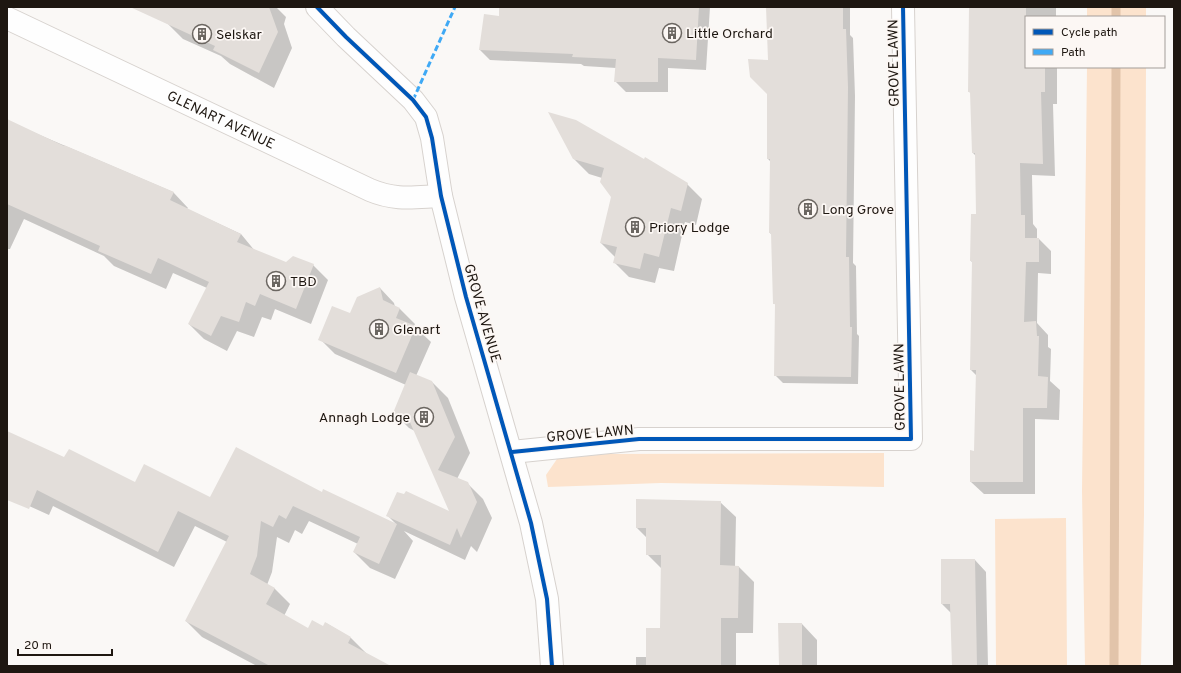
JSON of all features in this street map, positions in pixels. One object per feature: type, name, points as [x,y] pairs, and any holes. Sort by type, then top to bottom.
[{"type":"street","name":"GROVE AVENUE","points":[[318,7],[346,37],[413,100],[426,117],[432,138],[441,196],[466,297],[512,452],[531,523],[547,599],[552,666]]},
{"type":"street","name":"GROVE LAWN","points":[[512,452],[639,439],[911,439],[903,7]]},
{"type":"street","name":"GLENART AVENUE","points":[[7,18],[385,197],[402,199],[441,196]]},
{"type":"shaded area","points":[[1087,7],[1146,7],[1146,16],[1087,16]]},
{"type":"shaded area","points":[[1087,68],[1146,68],[1144,514],[1141,666],[1085,666],[1082,491]]},
{"type":"shaded area","points":[[884,453],[884,487],[661,483],[548,487],[546,475],[557,459],[607,454]]},
{"type":"shaded area","points":[[1066,518],[1067,666],[996,666],[995,519]]},
{"type":"building","points":[[130,7],[269,7],[278,32],[259,73],[213,50],[215,46]]},
{"type":"building","points":[[499,7],[699,7],[696,60],[658,58],[658,82],[614,82],[616,59],[572,57],[573,54],[479,50],[484,14],[499,16]]},
{"type":"building","points":[[766,7],[843,7],[843,29],[846,29],[848,87],[846,257],[849,257],[850,327],[852,327],[851,377],[774,376],[775,304],[773,304],[771,233],[769,233],[770,159],[767,159],[767,94],[750,77],[748,59],[768,60]]},
{"type":"building","points":[[969,7],[1026,7],[1025,68],[1045,68],[1045,92],[1041,92],[1043,164],[1020,163],[1021,215],[1025,215],[1025,238],[1039,238],[1039,262],[1026,262],[1024,322],[1036,321],[1037,336],[1039,336],[1038,376],[1048,377],[1047,408],[1023,408],[1023,482],[970,482],[970,450],[974,451],[976,370],[970,370],[972,261],[970,261],[971,214],[976,214],[975,153],[972,153],[970,92],[968,92]]},
{"type":"building","name":"Priory Lodge","points":[[548,112],[576,120],[644,159],[645,157],[688,183],[681,211],[671,208],[659,257],[644,253],[640,269],[613,263],[617,247],[600,243],[611,197],[600,182],[604,168],[573,159]]},
{"type":"building","points":[[7,119],[64,146],[174,192],[170,200],[241,234],[237,242],[286,262],[293,256],[314,264],[296,309],[260,294],[255,306],[246,302],[239,322],[221,316],[211,336],[188,324],[209,282],[158,258],[151,274],[98,251],[100,246],[7,204]]},
{"type":"building","name":"Glenart","points":[[380,287],[383,300],[400,308],[396,318],[416,326],[396,373],[318,340],[332,306],[350,313],[357,297]]},
{"type":"building","points":[[410,372],[432,381],[455,437],[438,470],[468,482],[477,502],[461,538],[457,528],[450,545],[386,516],[397,492],[404,494],[406,491],[449,511],[409,420],[393,413]]},
{"type":"building","points":[[7,431],[64,457],[69,449],[135,482],[144,464],[210,497],[236,447],[322,492],[323,489],[397,524],[379,564],[353,552],[360,537],[293,506],[286,519],[279,515],[273,527],[261,521],[257,556],[250,574],[275,588],[266,604],[308,628],[312,620],[323,626],[325,622],[351,637],[348,643],[391,666],[270,666],[185,621],[229,536],[178,511],[158,552],[37,490],[29,509],[7,500]]},
{"type":"building","points":[[636,499],[721,501],[720,565],[739,566],[738,618],[721,618],[721,666],[646,666],[646,628],[660,628],[661,555],[646,555],[646,528],[636,528]]},
{"type":"building","points":[[941,559],[975,559],[977,666],[952,666],[950,604],[941,604]]},
{"type":"building","points":[[778,623],[802,623],[802,666],[779,666]]},
{"type":"waterway","points":[[1116,7],[1116,16]]},
{"type":"waterway","points":[[1114,666],[1116,68]]},
{"type":"marked path","points":[[413,100],[455,7]]},
{"type":"cycle path","points":[[317,7],[346,37],[413,100],[426,117],[432,138],[441,196],[466,297],[531,523],[547,599],[552,666]]},
{"type":"cycle path","points":[[512,452],[639,439],[911,439],[903,7]]},
{"type":"place","name":"Little Orchard","points":[[672,33]]},
{"type":"place","name":"Selskar","points":[[202,34]]},
{"type":"place","name":"Long Grove","points":[[808,209]]},
{"type":"place","name":"Priory Lodge","points":[[635,227]]},
{"type":"place","name":"TBD","points":[[276,281]]},
{"type":"place","name":"Glenart","points":[[379,329]]},
{"type":"place","name":"Annagh Lodge","points":[[424,417]]}]
